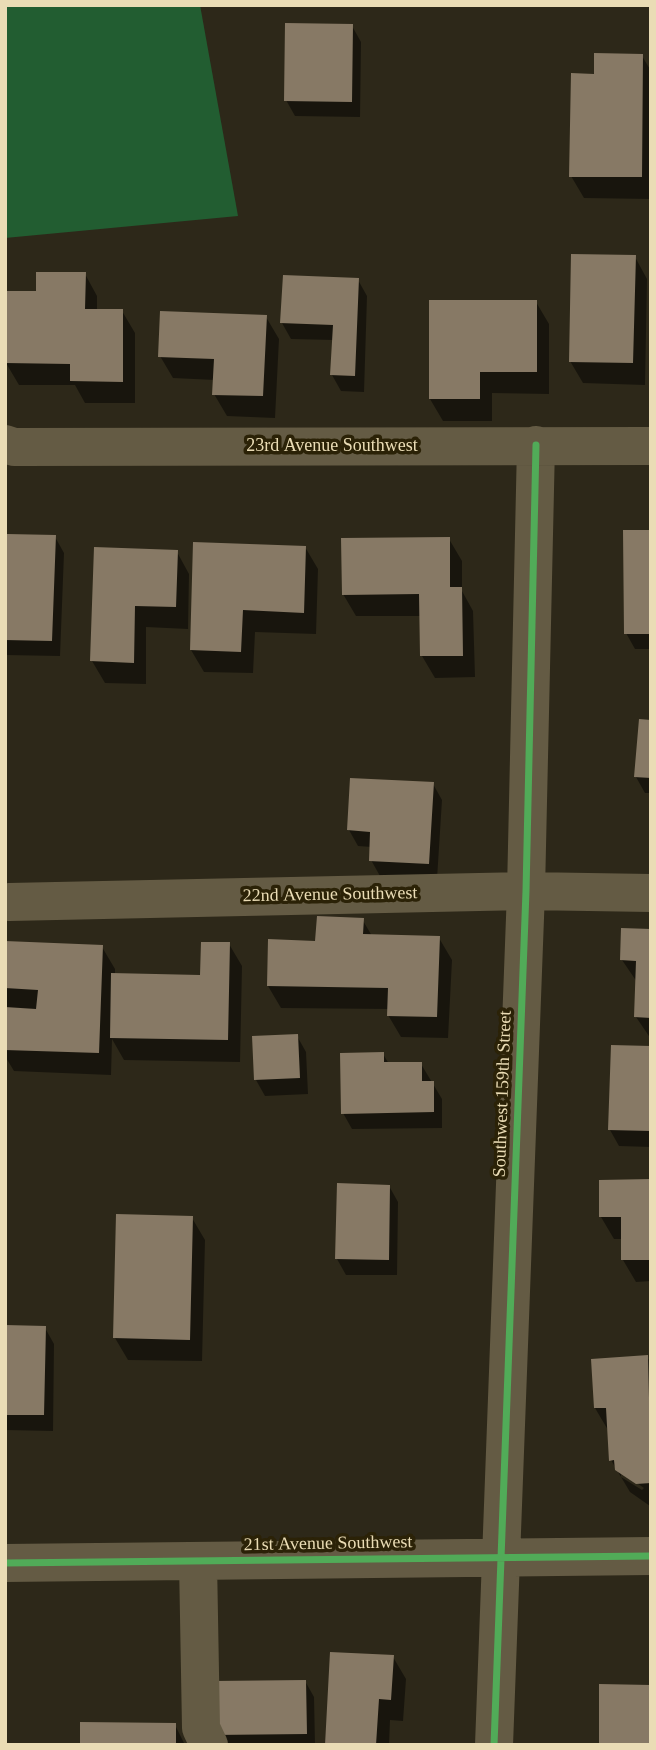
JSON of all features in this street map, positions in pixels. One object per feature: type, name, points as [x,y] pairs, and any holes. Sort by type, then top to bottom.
[{"type":"street","name":"Southwest 159th Street","points":[[494,1745],[526,891],[536,445]]},
{"type":"street","name":"23rd Avenue Southwest","points":[[8,450],[651,446]]},
{"type":"street","name":"22nd Avenue Southwest","points":[[9,902],[526,891],[651,893]]},
{"type":"street","name":"21st Avenue Southwest","points":[[5,1563],[651,1556]]},
{"type":"street","points":[[198,1561],[201,1728],[209,1745]]},
{"type":"green space","points":[[5,5],[200,5],[238,216],[5,238]]},
{"type":"building","points":[[285,23],[353,24],[352,102],[284,101]]},
{"type":"building","points":[[594,53],[643,54],[642,177],[569,177],[571,73],[594,74]]},
{"type":"building","points":[[571,254],[636,255],[633,363],[569,362]]},
{"type":"building","points":[[36,272],[86,272],[85,309],[123,309],[123,382],[70,381],[70,364],[5,363],[5,291],[36,291]]},
{"type":"building","points":[[283,275],[359,278],[355,376],[330,375],[333,325],[280,323]]},
{"type":"building","points":[[429,300],[537,300],[537,372],[480,372],[480,399],[429,399]]},
{"type":"building","points":[[160,311],[267,315],[263,396],[212,395],[214,359],[158,357]]},
{"type":"building","points":[[623,530],[651,530],[651,634],[624,634]]},
{"type":"building","points":[[7,534],[56,535],[52,641],[5,640]]},
{"type":"building","points":[[450,537],[450,587],[462,587],[463,656],[420,656],[419,594],[342,595],[341,538]]},
{"type":"building","points":[[193,542],[306,546],[304,613],[243,610],[241,652],[190,650]]},
{"type":"building","points":[[94,547],[178,550],[176,607],[135,606],[134,663],[90,661]]},
{"type":"building","points":[[639,719],[651,720],[651,778],[634,777]]},
{"type":"building","points":[[350,778],[434,782],[429,864],[369,861],[370,832],[347,830]]},
{"type":"building","points":[[317,916],[364,918],[363,934],[440,936],[437,1017],[387,1016],[388,988],[267,986],[268,939],[315,941]]},
{"type":"building","points":[[621,928],[651,929],[651,1018],[634,1017],[636,961],[620,960]]},
{"type":"building","points":[[5,941],[103,945],[99,1053],[5,1050],[5,1007],[36,1009],[38,990],[5,988]]},
{"type":"building","points":[[201,942],[230,942],[228,1040],[110,1038],[111,973],[200,975]]},
{"type":"building","points":[[298,1034],[300,1078],[254,1080],[252,1036]]},
{"type":"building","points":[[611,1045],[651,1046],[651,1131],[608,1130]]},
{"type":"building","points":[[384,1052],[384,1062],[422,1062],[422,1081],[434,1081],[434,1112],[341,1114],[340,1053]]},
{"type":"building","points":[[651,1179],[651,1260],[621,1260],[621,1217],[599,1217],[599,1180]]},
{"type":"building","points":[[337,1183],[390,1185],[389,1260],[335,1259]]},
{"type":"building","points":[[116,1214],[193,1216],[190,1340],[113,1338]]},
{"type":"building","points":[[5,1325],[46,1326],[44,1415],[5,1415]]},
{"type":"building","points":[[648,1355],[651,1483],[636,1484],[615,1470],[614,1460],[609,1461],[606,1408],[594,1408],[591,1359]]},
{"type":"building","points":[[330,1652],[394,1655],[391,1700],[379,1699],[376,1745],[325,1745]]},
{"type":"building","points":[[306,1680],[307,1734],[213,1735],[213,1681]]},
{"type":"building","points":[[599,1684],[651,1685],[651,1745],[599,1745]]},
{"type":"building","points":[[80,1722],[176,1723],[176,1745],[80,1745]]},
{"type":"cycle path","points":[[494,1745],[526,891],[536,445]]},
{"type":"cycle path","points":[[5,1563],[651,1556]]}]
